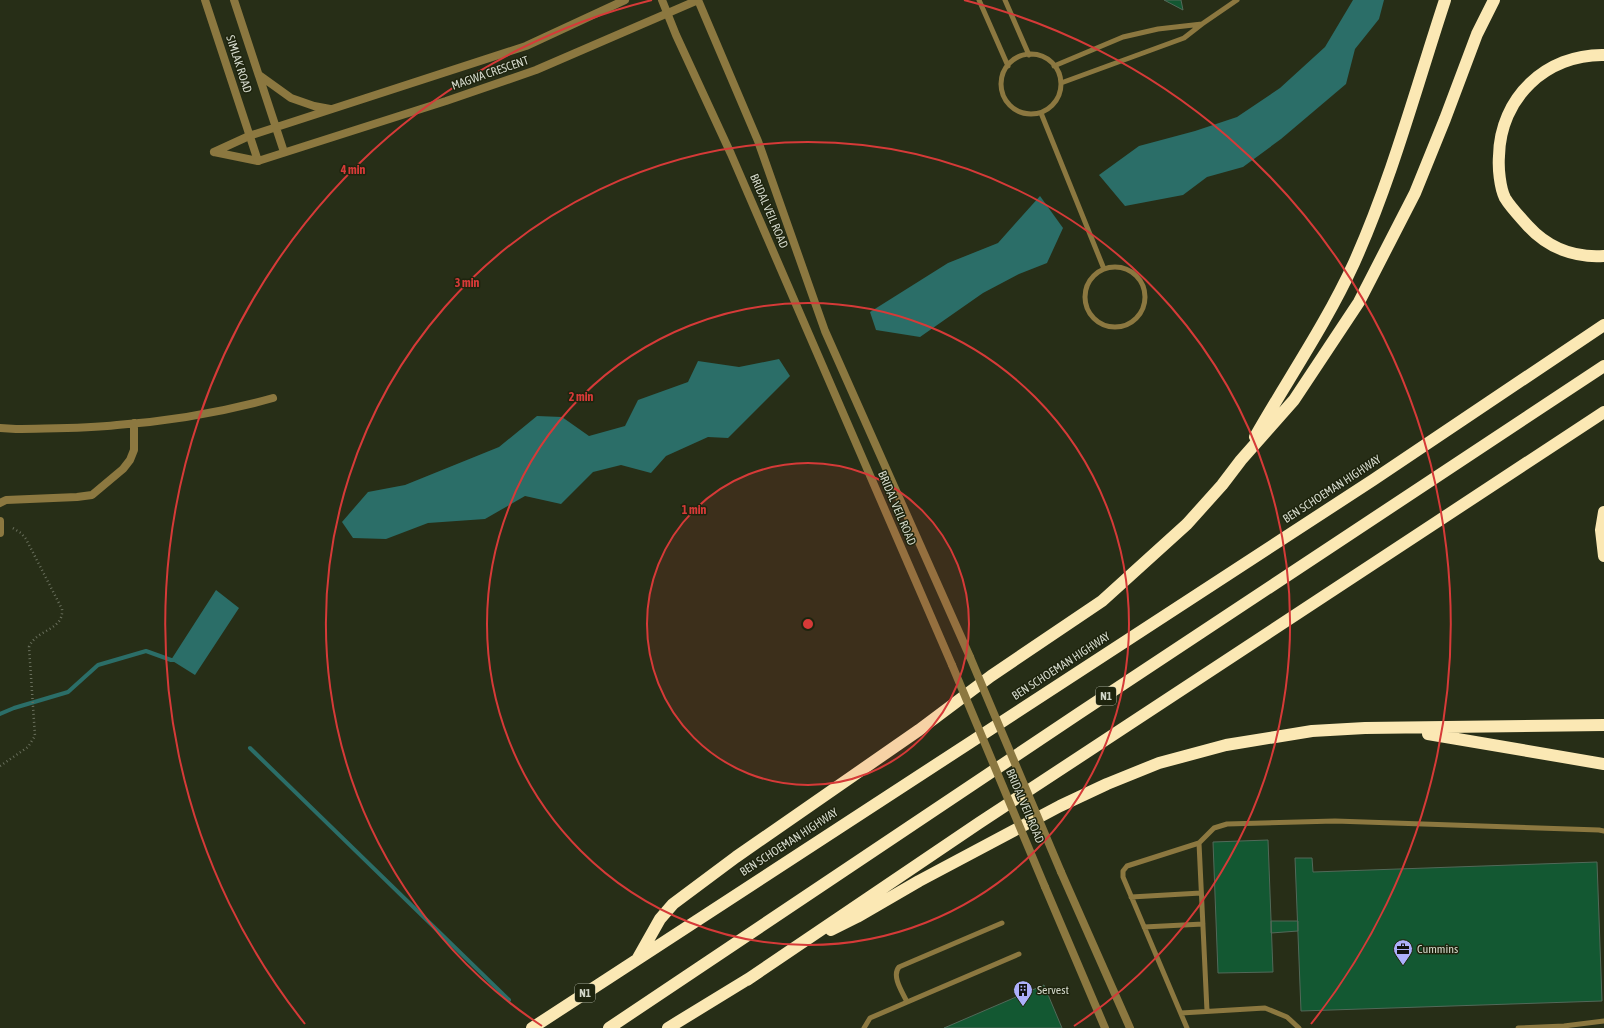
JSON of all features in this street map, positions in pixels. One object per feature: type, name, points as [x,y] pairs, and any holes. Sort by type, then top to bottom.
[{"type":"highway","points":[[1242,460],[1275,402],[1309,348],[1354,263],[1388,180],[1445,0]]},
{"type":"highway","points":[[638,958],[660,919],[673,904],[736,857],[919,730],[992,676],[1102,601],[1186,524],[1222,485],[1294,400],[1359,302],[1415,194],[1477,34],[1494,0]]},
{"type":"highway","points":[[1604,55],[1569,59],[1544,71],[1519,96],[1507,114],[1499,141],[1498,168],[1505,197],[1536,235],[1553,247],[1576,255],[1604,256]]},
{"type":"highway","name":"BEN SCHOEMAN HIGHWAY","points":[[532,1028],[1373,480],[1604,325]]},
{"type":"highway","name":"N1","points":[[609,1028],[1071,718],[1604,366]]},
{"type":"highway","points":[[747,980],[979,823],[1604,412]]},
{"type":"highway","points":[[1604,512],[1601,530],[1604,556]]},
{"type":"highway","points":[[668,1028],[813,940],[974,851],[1060,806],[1107,784],[1152,766],[1226,745],[1312,731],[1365,728],[1604,725]]},
{"type":"highway","points":[[1365,728],[1442,735],[1604,764]]},
{"type":"street","name":"SIMLAK ROAD","points":[[205,0],[258,161]]},
{"type":"street","name":"SIMLAK ROAD","points":[[234,0],[284,152]]},
{"type":"street","name":"MAGWA CRESCENT","points":[[625,0],[526,46],[249,136],[214,152],[258,161],[446,101],[536,70],[667,12],[698,0]]},
{"type":"street","name":"BRIDAL VEIL ROAD","points":[[662,0],[734,161],[952,665],[1105,1028]]},
{"type":"street","name":"BRIDAL VEIL ROAD","points":[[698,0],[758,141],[825,331],[970,657],[1061,872],[1130,1028]]},
{"type":"street","points":[[259,74],[291,98],[314,106],[332,109]]},
{"type":"street","points":[[0,428],[16,429],[108,426],[188,416],[254,404],[273,398]]},
{"type":"street","points":[[0,503],[6,500],[77,497],[92,494],[123,470],[130,460],[134,450],[134,423]]},
{"type":"lane","points":[[979,0],[1008,66]]},
{"type":"lane","points":[[1005,0],[1029,55]]},
{"type":"lane","points":[[1061,83],[1174,43],[1192,33],[1202,24],[1237,0]]},
{"type":"lane","points":[[1054,66],[1123,37],[1140,32],[1202,24]]},
{"type":"lane","points":[[1029,55],[1047,59],[1059,74],[1061,83],[1060,92],[1056,101],[1050,108],[1041,113],[1031,114],[1021,112],[1012,107],[1005,100],[1001,80],[1008,66],[1011,62],[1020,57],[1029,55]]},
{"type":"lane","points":[[1041,113],[1104,270]]},
{"type":"lane","points":[[1112,267],[1122,268],[1131,272],[1138,278],[1143,286],[1145,295],[1144,305],[1140,314],[1134,320],[1125,325],[1114,327],[1105,325],[1096,320],[1089,312],[1085,303],[1085,292],[1088,283],[1095,275],[1104,270],[1112,267]]},
{"type":"lane","points":[[1187,1028],[1122,877],[1123,871],[1127,866],[1199,843],[1214,828],[1227,824],[1335,821],[1591,829],[1604,831]]},
{"type":"lane","points":[[1199,843],[1207,1011]]},
{"type":"lane","points":[[1131,897],[1201,893]]},
{"type":"lane","points":[[907,1002],[896,976],[897,969],[899,967],[1002,923]]},
{"type":"lane","points":[[1144,927],[1203,924]]},
{"type":"lane","points":[[864,1028],[870,1018],[1019,954]]},
{"type":"lane","points":[[1181,1013],[1265,1008],[1287,1017],[1299,1028]]},
{"type":"lane","points":[[1518,1028],[1564,1026],[1604,1021]]},
{"type":"path","points":[[0,528],[8,526],[16,529],[26,539],[62,609],[62,618],[60,622],[56,626],[35,637],[29,647],[35,736],[28,747],[0,766]]},
{"type":"water","points":[[1353,0],[1384,0],[1379,19],[1355,49],[1346,84],[1281,139],[1243,167],[1207,177],[1183,195],[1125,206],[1099,175],[1139,146],[1195,131],[1237,117],[1280,88],[1325,47]]},
{"type":"water","points":[[1040,196],[1063,228],[1047,263],[1019,274],[983,293],[920,337],[876,330],[870,312],[948,263],[998,243]]},
{"type":"water","points":[[779,359],[790,376],[728,438],[708,437],[666,456],[651,473],[621,465],[593,472],[561,504],[525,496],[485,519],[428,523],[386,539],[353,538],[342,522],[368,492],[405,485],[499,447],[537,416],[562,417],[589,436],[625,426],[638,400],[688,382],[698,361],[739,367]]},
{"type":"water","points":[[216,590],[239,608],[195,675],[171,660]]},
{"type":"building","points":[[1164,0],[1181,0],[1183,10]]},
{"type":"building","points":[[1268,840],[1273,972],[1218,973],[1213,842]]},
{"type":"building","points":[[1295,858],[1312,858],[1313,872],[1597,862],[1602,1001],[1301,1011]]},
{"type":"building","points":[[1271,921],[1298,921],[1298,931],[1271,933]]},
{"type":"building","name":"Servest","points":[[1044,985],[1062,1028],[944,1028]]},
{"type":"waterway","points":[[0,714],[14,708],[68,692],[98,665],[146,651],[175,660]]},
{"type":"waterway","points":[[250,748],[509,1000]]},
{"type":"place","name":"Cummins","points":[[1403,966]]},
{"type":"place","name":"Servest","points":[[1023,1007]]}]
